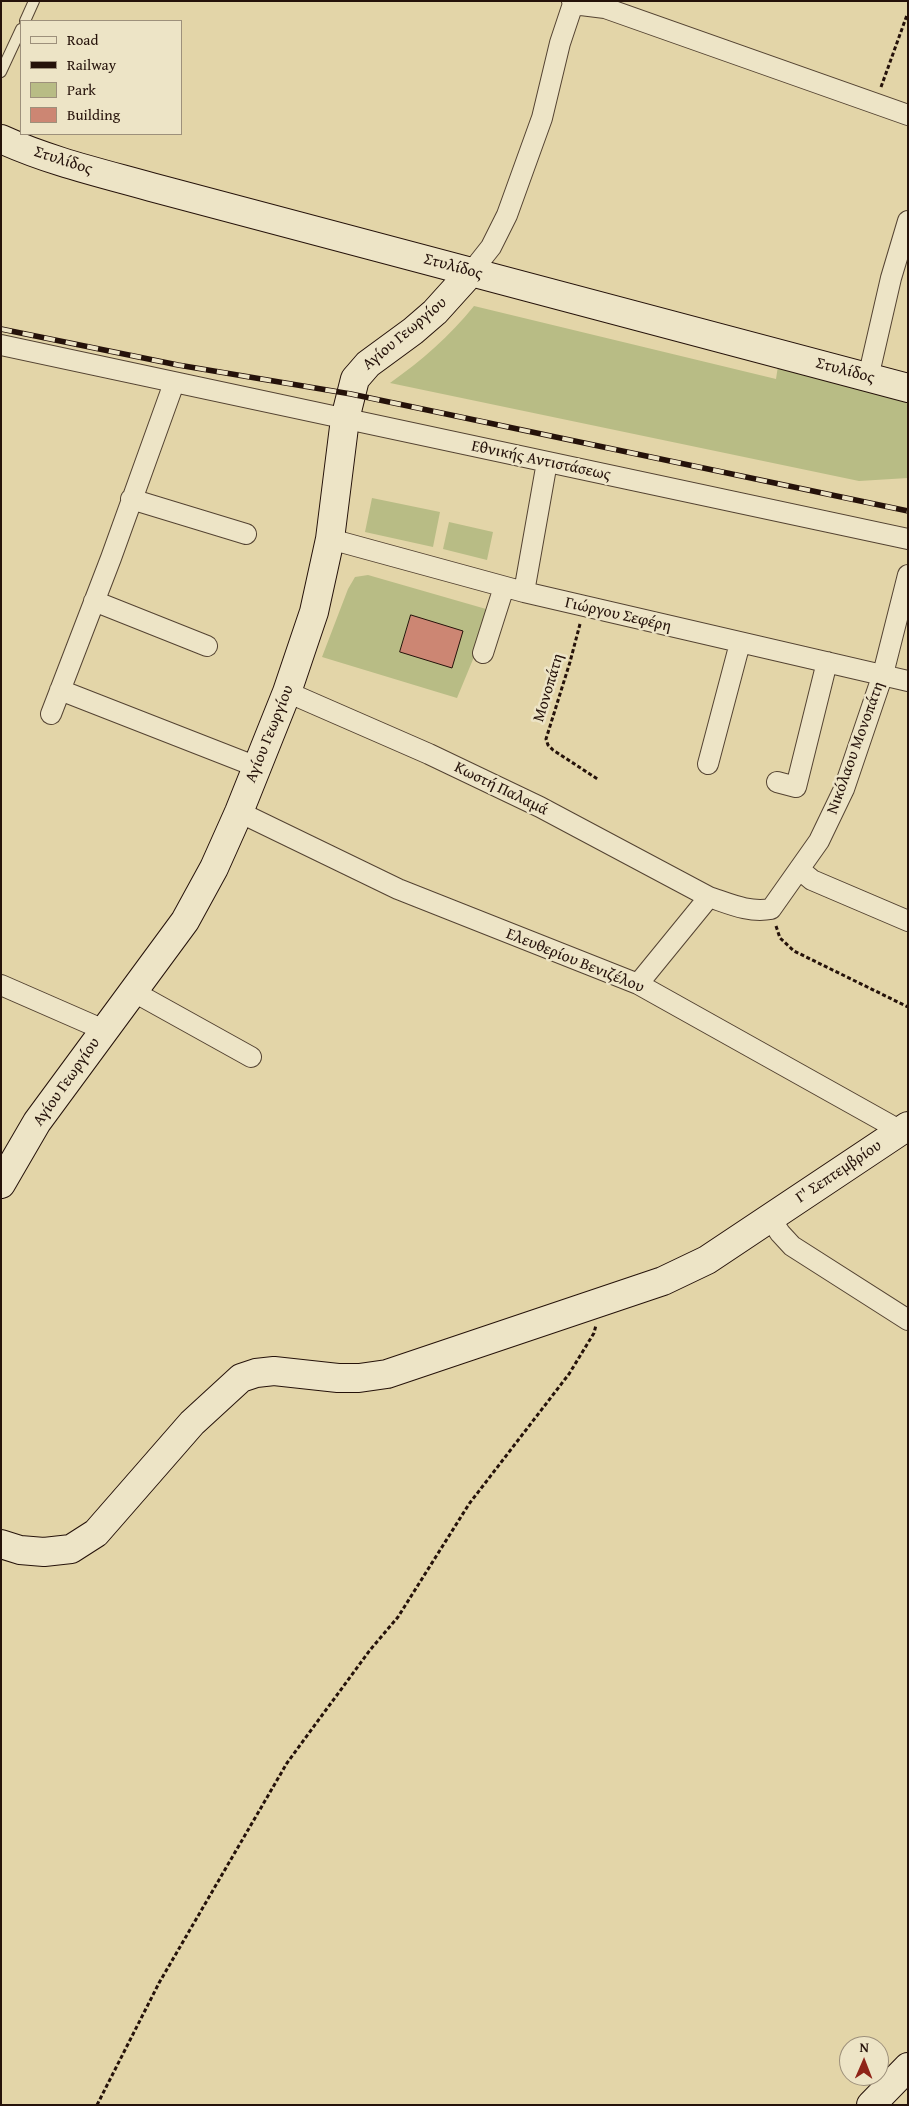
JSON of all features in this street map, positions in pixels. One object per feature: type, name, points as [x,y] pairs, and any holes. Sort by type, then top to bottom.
[{"type":"street","points":[[472,271],[491,247],[507,215],[542,118],[560,43],[572,3],[605,8],[908,115]]},
{"type":"street","name":"Στυλίδος","points":[[1,139],[72,165],[908,388]]},
{"type":"street","points":[[868,378],[891,278],[908,221]]},
{"type":"street","name":"Αγίου Γεωργίου","points":[[1,1184],[38,1122],[185,921],[202,892],[239,812],[287,692],[314,612],[330,539],[345,419],[352,389],[360,372],[428,318],[472,271]]},
{"type":"street","name":"Εθνικής Αντιστάσεως","points":[[1,345],[908,539]]},
{"type":"street","points":[[51,714],[174,383]]},
{"type":"street","points":[[524,592],[547,462]]},
{"type":"street","points":[[131,498],[246,534]]},
{"type":"street","name":"Γιώργου Σεφέρη","points":[[330,539],[584,607],[908,681]]},
{"type":"street","name":"Νικόλαου Μονοπάτη","points":[[771,909],[820,841],[838,804],[855,760],[883,674],[908,575]]},
{"type":"street","points":[[484,653],[504,587]]},
{"type":"street","points":[[94,601],[207,646]]},
{"type":"street","points":[[708,764],[740,643]]},
{"type":"street","points":[[777,782],[796,787],[827,662]]},
{"type":"street","points":[[60,690],[257,767]]},
{"type":"street","name":"Κωστή Παλαμά","points":[[287,692],[429,754],[531,803],[709,897]]},
{"type":"street","name":"Ελευθερίου Βενιζέλου","points":[[239,812],[398,889],[638,984],[903,1134]]},
{"type":"street","points":[[800,870],[812,880],[908,921]]},
{"type":"street","points":[[638,984],[709,897],[746,910],[760,912],[771,909]]},
{"type":"street","points":[[1,985],[104,1030]]},
{"type":"street","points":[[134,992],[251,1058]]},
{"type":"street","name":"Γ' Σεπτεμβρίου","points":[[1,1544],[20,1550],[44,1552],[71,1548],[96,1533],[192,1424],[241,1378],[256,1373],[274,1372],[338,1378],[358,1378],[386,1374],[685,1272],[707,1260],[903,1134]]},
{"type":"street","points":[[771,1219],[792,1246],[908,1320]]},
{"type":"street","points":[[871,2105],[908,2066]]},
{"type":"lane","points":[[25,20],[34,1]]},
{"type":"lane","points":[[1,72],[20,31]]},
{"type":"path","points":[[875,103],[907,15]]},
{"type":"path","name":"Μονοπάτη","points":[[584,607],[570,662],[546,739],[548,745],[553,750],[599,780]]},
{"type":"path","points":[[771,909],[780,938],[794,952],[908,1007]]},
{"type":"path","points":[[96,2105],[159,1983],[287,1762],[370,1650],[398,1617],[469,1504],[569,1374],[594,1333],[600,1302]]},
{"type":"green space","points":[[474,306],[776,379],[778,366],[908,395],[908,478],[859,481],[390,383],[435,348]]},
{"type":"green space","points":[[372,498],[440,512],[433,547],[365,532]]},
{"type":"green space","points":[[449,522],[493,532],[487,560],[443,549]]},
{"type":"green space","points":[[368,575],[493,611],[457,698],[322,657],[348,589],[355,577]]},
{"type":"building","points":[[411,615],[463,631],[452,668],[400,652]]},
{"type":"railway","points":[[1,329],[178,365],[351,394],[908,511]]}]
